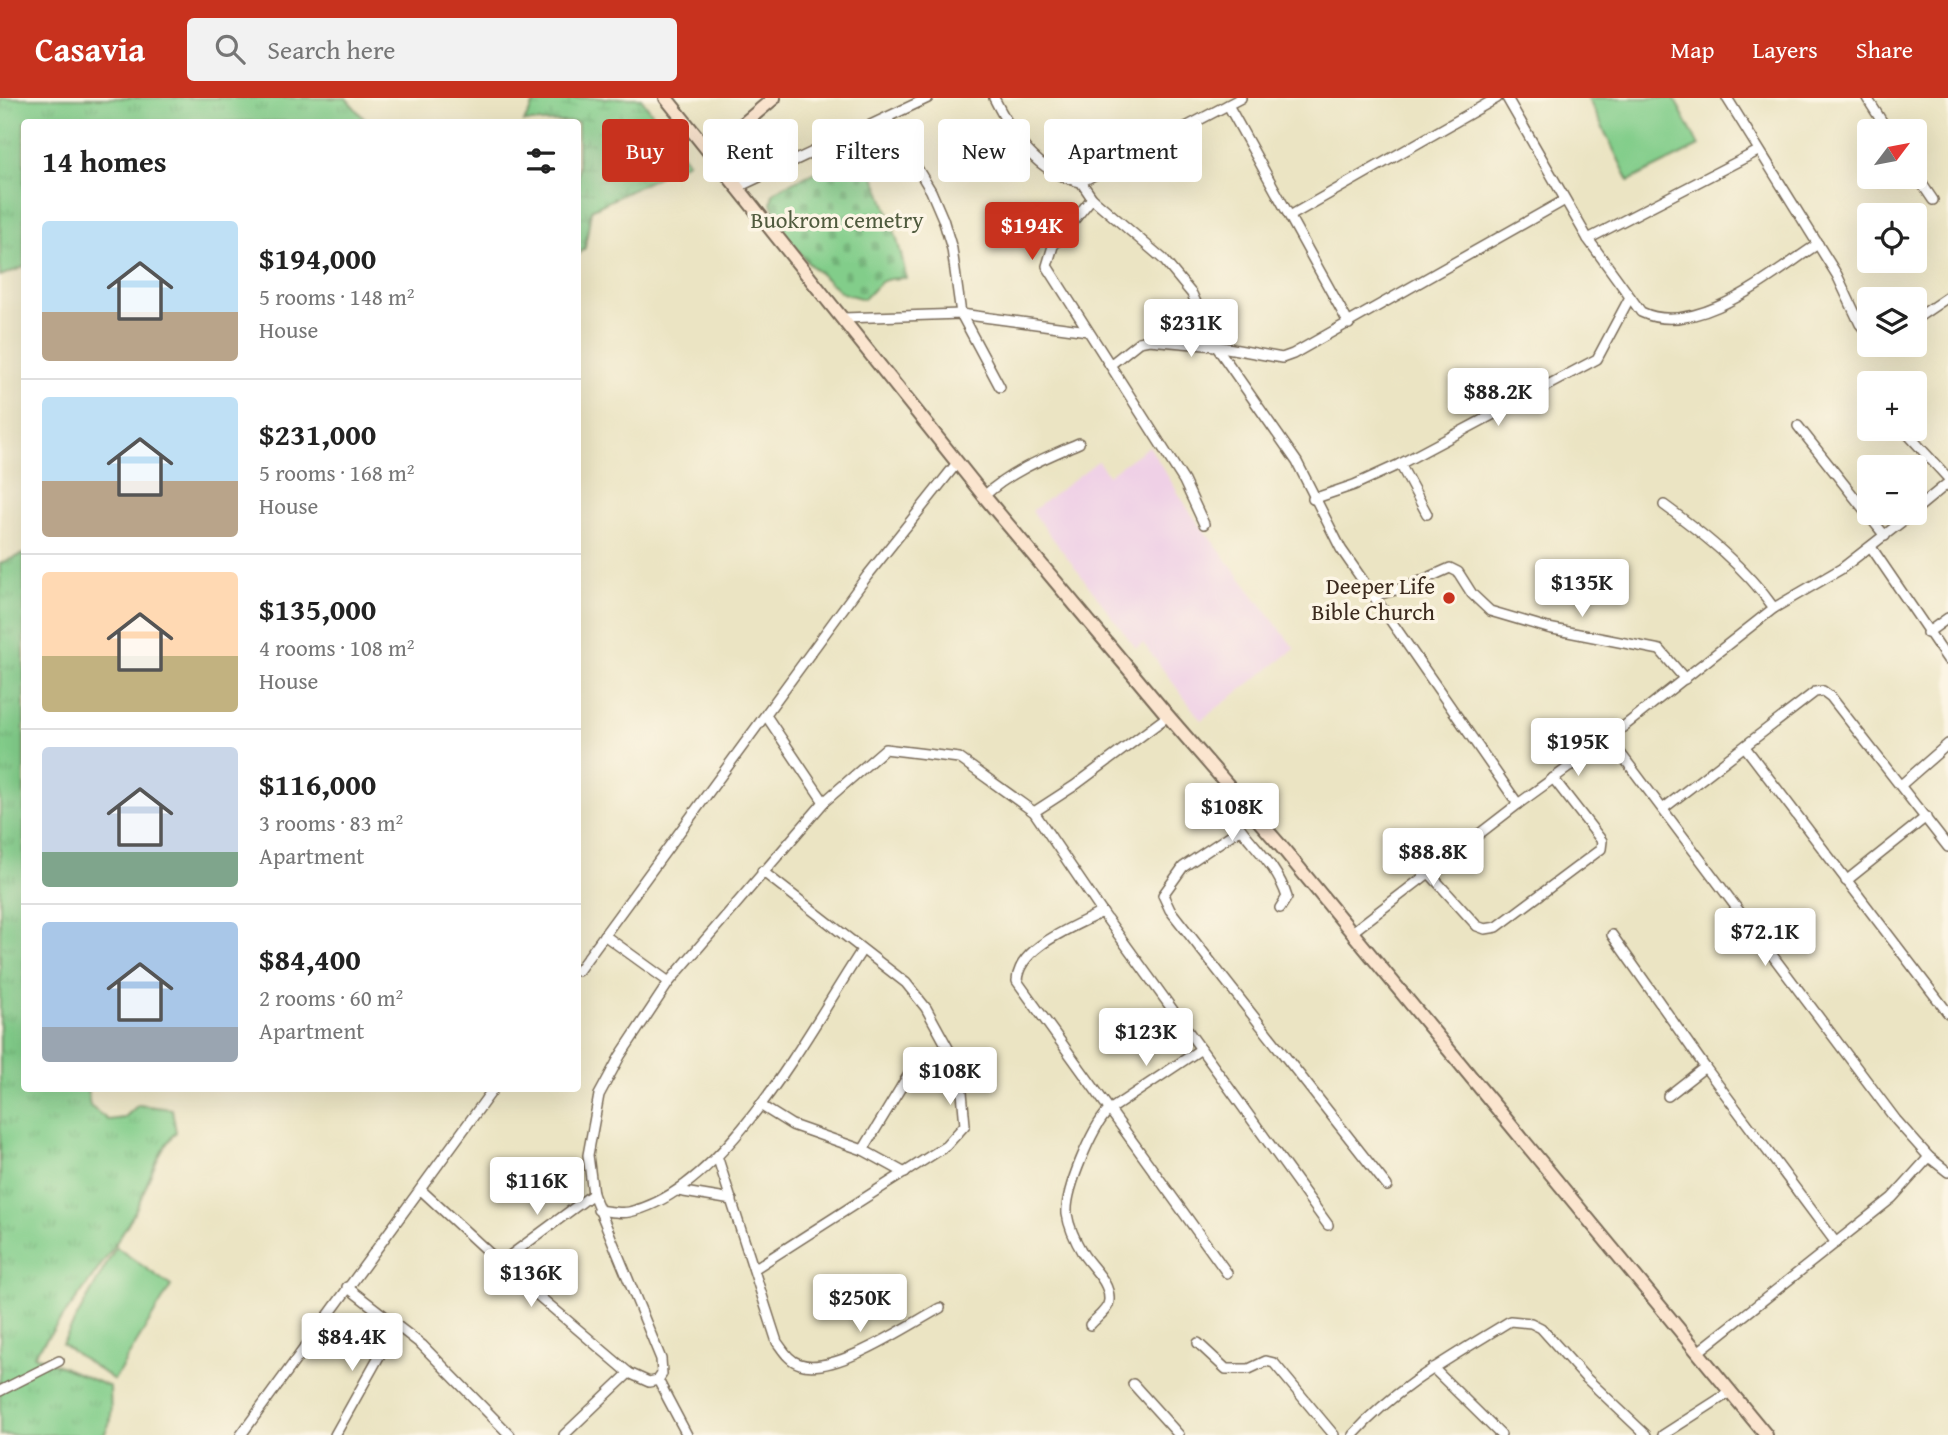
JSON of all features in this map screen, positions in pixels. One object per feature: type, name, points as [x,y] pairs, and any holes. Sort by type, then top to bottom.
[{"type":"street","points":[[666,98],[703,143]]},
{"type":"street","points":[[749,119],[774,98]]},
{"type":"street","points":[[736,188],[928,98]]},
{"type":"street","points":[[993,98],[1015,136],[1036,161],[1044,166]]},
{"type":"street","points":[[1200,119],[1241,98]]},
{"type":"street","points":[[1290,216],[1497,98]]},
{"type":"street","points":[[1507,98],[1588,239],[1641,312],[1652,317],[1685,316],[1722,307],[1818,244]]},
{"type":"street","points":[[1727,98],[1818,244],[1853,303],[1857,315]]},
{"type":"street","points":[[1867,98],[1880,119]]},
{"type":"street","points":[[1228,104],[1349,324]]},
{"type":"street","points":[[887,118],[931,191],[943,219],[952,249],[961,314],[1000,387]]},
{"type":"street","points":[[1588,239],[1758,151]]},
{"type":"street","points":[[732,182],[984,496],[1285,851],[1766,1435]]},
{"type":"street","points":[[1081,182],[1092,198],[1163,259],[1192,295],[1216,346],[1278,431],[1297,462],[1313,499],[1341,550],[1518,804]]},
{"type":"street","points":[[1926,189],[1933,200]]},
{"type":"street","points":[[1092,198],[1053,246],[1047,266],[1184,481],[1204,524]]},
{"type":"street","points":[[1110,365],[1139,342],[1149,340],[1216,346],[1282,358],[1349,324],[1565,200]]},
{"type":"street","points":[[1313,499],[1354,485],[1399,464],[1597,359],[1630,297]]},
{"type":"street","points":[[1927,311],[1948,297]]},
{"type":"street","points":[[843,318],[961,314],[1088,331]]},
{"type":"street","points":[[1798,426],[1885,536]]},
{"type":"street","points":[[1914,441],[1948,478]]},
{"type":"street","points":[[984,496],[997,484],[1029,465],[1079,443]]},
{"type":"street","points":[[581,967],[767,717],[867,576],[957,463]]},
{"type":"street","points":[[1399,464],[1427,514]]},
{"type":"street","points":[[1927,501],[1948,483]]},
{"type":"street","points":[[1664,505],[1726,555],[1761,589],[1774,608]]},
{"type":"street","points":[[1351,933],[1518,804],[1609,738],[1774,608],[1841,569],[1898,525]]},
{"type":"street","points":[[1871,547],[1927,633],[1948,660]]},
{"type":"street","points":[[1373,596],[1407,587],[1450,568],[1458,572],[1472,594],[1490,611],[1548,628],[1660,650],[1685,679]]},
{"type":"street","points":[[1927,633],[1948,618]]},
{"type":"street","points":[[1664,808],[1815,692],[1823,691],[1948,847]]},
{"type":"street","points":[[1034,812],[1074,786],[1168,716]]},
{"type":"street","points":[[767,717],[824,802]]},
{"type":"street","points":[[1609,738],[1896,1120],[1929,1157],[1948,1172]]},
{"type":"street","points":[[1901,785],[1948,744]]},
{"type":"street","points":[[1745,747],[1947,1011]]},
{"type":"street","points":[[421,1190],[500,1263],[629,1373],[649,1382],[657,1380],[662,1374],[661,1359],[593,1194],[588,1155],[600,1095],[620,1056],[668,982],[824,802],[885,749],[959,758],[1034,812],[1102,912],[1328,1225]]},
{"type":"street","points":[[1429,873],[1477,926],[1485,929],[1497,927],[1601,849],[1602,841],[1553,778]]},
{"type":"street","points":[[1233,792],[1225,804],[1240,829],[1272,864],[1287,897],[1280,908]]},
{"type":"street","points":[[1846,881],[1926,817]]},
{"type":"street","points":[[1240,829],[1183,867],[1163,895],[1170,909],[1387,1186]]},
{"type":"street","points":[[1272,864],[1285,851]]},
{"type":"street","points":[[754,1269],[946,1146],[965,1125],[960,1070],[938,1026],[906,983],[762,871]]},
{"type":"street","points":[[1102,912],[1027,954],[1017,969],[1017,981],[1227,1273]]},
{"type":"street","points":[[604,935],[668,982]]},
{"type":"street","points":[[1612,935],[1705,1068],[1836,1244]]},
{"type":"street","points":[[598,1210],[626,1213],[649,1206],[678,1191],[718,1159],[760,1105],[862,950]]},
{"type":"street","points":[[1090,1325],[1108,1307],[1107,1286],[1072,1232],[1067,1203],[1094,1130],[1108,1111],[1201,1049]]},
{"type":"street","points":[[1668,1096],[1705,1068]]},
{"type":"street","points":[[863,1150],[912,1069]]},
{"type":"street","points":[[241,1435],[491,1092]]},
{"type":"street","points":[[760,1105],[792,1125],[863,1150],[905,1173]]},
{"type":"street","points":[[1698,1352],[1892,1198],[1929,1157]]},
{"type":"street","points":[[718,1159],[777,1342],[787,1356],[800,1364],[819,1366],[852,1355],[940,1308]]},
{"type":"street","points":[[678,1191],[732,1200]]},
{"type":"street","points":[[500,1263],[593,1194]]},
{"type":"street","points":[[347,1287],[422,1345],[510,1435]]},
{"type":"street","points":[[1353,1435],[1388,1400],[1433,1368],[1510,1321],[1531,1323],[1542,1328],[1575,1367],[1646,1435]]},
{"type":"street","points":[[335,1435],[396,1326]]},
{"type":"street","points":[[1198,1343],[1226,1369],[1249,1368],[1266,1361],[1274,1363],[1334,1435]]},
{"type":"street","points":[[0,1391],[59,1361]]},
{"type":"street","points":[[1433,1368],[1501,1435]]},
{"type":"street","points":[[564,1435],[629,1373]]},
{"type":"street","points":[[657,1380],[687,1435]]},
{"type":"street","points":[[1133,1384],[1179,1435]]},
{"type":"street","points":[[1663,1435],[1730,1392]]},
{"type":"shaded area","points":[[1149,446],[1190,512],[1295,649],[1201,720],[1143,643],[1136,648],[1032,511],[1098,461],[1108,475]]},
{"type":"green space","points":[[346,98],[364,119],[21,119],[21,268],[0,276],[0,99]]},
{"type":"green space","points":[[537,98],[641,98],[656,119],[602,119],[602,182],[648,182],[591,210],[585,248],[581,252],[581,119],[526,119]]},
{"type":"green space","points":[[1588,98],[1674,98],[1699,146],[1629,181]]},
{"type":"green space","name":"Buokrom cemetry","points":[[812,174],[812,182],[877,182],[895,233],[906,278],[881,282],[864,299],[842,293],[808,263],[786,235],[771,204],[773,193],[792,182],[798,182],[798,179]]},
{"type":"green space","points":[[21,555],[21,1092],[88,1092],[90,1106],[108,1120],[124,1118],[138,1105],[172,1109],[176,1132],[163,1150],[134,1213],[111,1250],[34,1355],[110,1387],[111,1420],[104,1435],[0,1435],[0,563]]},
{"type":"green space","points":[[116,1247],[171,1286],[114,1380],[62,1344]]},
{"type":"place","name":"Deeper Life Bible Church","points":[[1449,598]]}]
